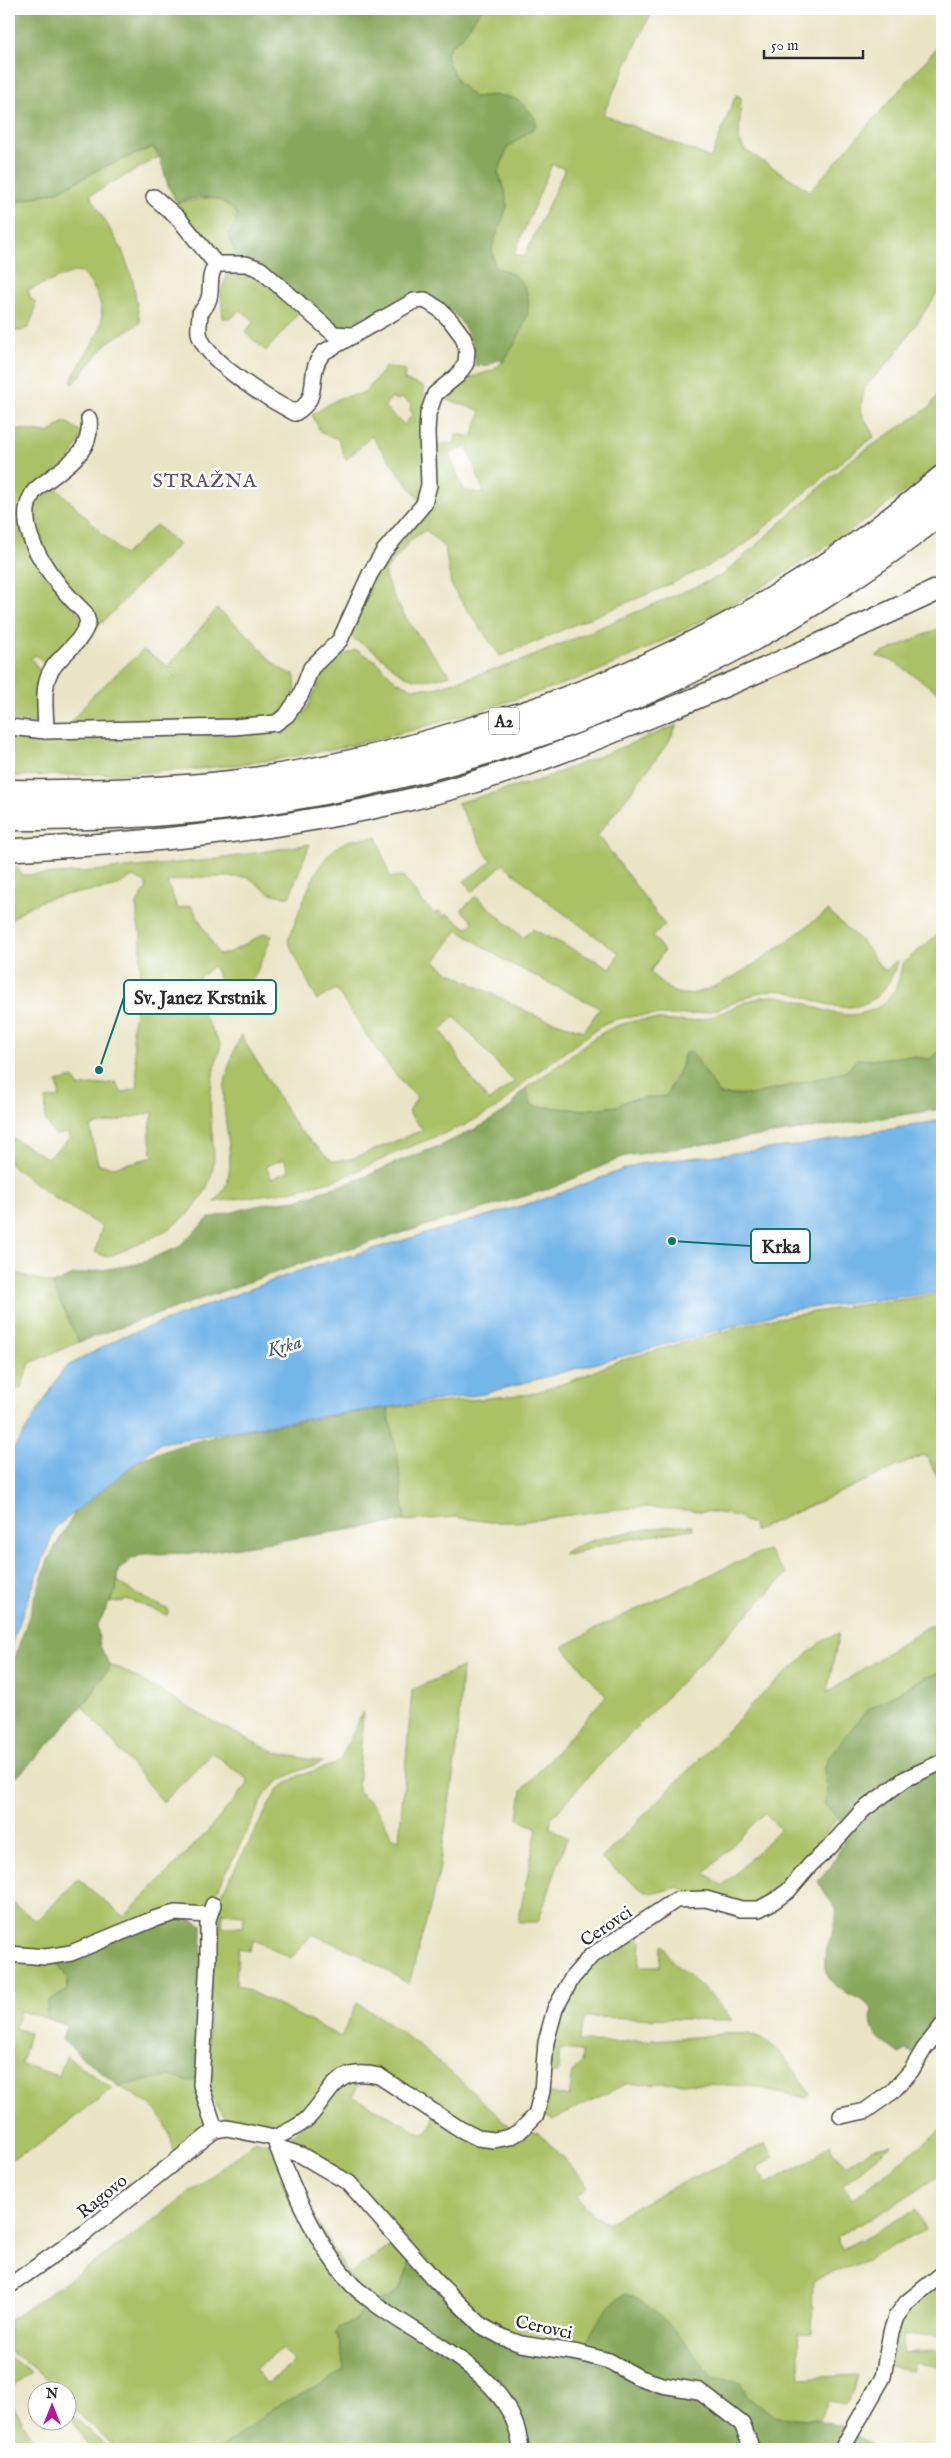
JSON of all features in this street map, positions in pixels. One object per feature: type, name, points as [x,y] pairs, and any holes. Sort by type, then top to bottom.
[{"type":"highway","name":"A2","points":[[9,793],[86,794],[203,787],[300,772],[416,748],[550,706],[627,674],[689,645],[797,587],[898,518],[942,479]]},
{"type":"highway","name":"A2","points":[[9,817],[94,817],[162,812],[271,800],[421,768],[568,724],[701,665],[799,612],[911,537],[942,510]]},
{"type":"main road","points":[[9,850],[151,841],[283,825],[406,800],[494,776],[571,750],[723,688],[942,588]]},
{"type":"street","points":[[154,197],[179,219],[216,264]]},
{"type":"street","points":[[216,264],[246,264],[260,269],[334,334],[351,335]]},
{"type":"street","points":[[9,727],[46,731],[234,727],[276,723],[287,715],[302,694],[311,668],[340,640],[370,574],[384,552],[424,504],[429,485],[428,414],[435,394],[458,375],[466,363],[467,350],[463,337],[451,321],[425,300],[414,301],[351,335],[324,352],[317,359],[312,395],[306,407],[295,413],[268,399],[213,357],[199,334],[200,313],[208,304],[212,290],[210,273],[216,264]]},
{"type":"street","points":[[46,731],[48,677],[52,668],[79,641],[88,622],[86,614],[43,562],[30,538],[27,526],[27,508],[34,492],[74,460],[85,448],[90,432],[89,419]]},
{"type":"street","name":"Cerovci","points":[[752,2449],[742,2424],[699,2391],[662,2385],[602,2359],[521,2344],[502,2338],[482,2326],[435,2280],[349,2183],[308,2158],[276,2142],[307,2119],[334,2084],[347,2075],[364,2073],[379,2076],[460,2129],[478,2138],[494,2140],[510,2137],[520,2131],[536,2115],[542,2091],[546,2042],[555,2009],[572,1978],[591,1956],[676,1900],[706,1899],[742,1909],[760,1909],[774,1902],[788,1891],[810,1864],[828,1849],[863,1810],[905,1779],[942,1762]]},
{"type":"street","points":[[9,1954],[46,1957],[71,1953],[154,1919],[176,1913],[211,1910],[201,2085],[214,2130],[227,2128],[276,2142],[302,2209],[328,2253],[349,2282],[383,2310],[457,2358],[491,2386],[507,2407],[520,2436],[521,2449]]},
{"type":"street","points":[[841,2116],[866,2111],[892,2092],[911,2071],[924,2048],[942,2026]]},
{"type":"street","name":"Ragovo","points":[[9,2286],[85,2233],[214,2130]]},
{"type":"street","points":[[842,2449],[883,2377],[891,2332],[896,2316],[906,2302],[942,2274]]},
{"type":"green space","points":[[9,9],[481,9],[461,38],[451,45],[446,55],[449,65],[458,82],[474,97],[510,97],[523,105],[536,120],[535,127],[507,148],[498,173],[505,191],[507,207],[492,247],[494,266],[515,276],[521,282],[527,291],[529,302],[525,323],[515,344],[503,362],[498,359],[489,365],[476,366],[471,342],[462,323],[448,308],[427,294],[362,328],[339,329],[238,260],[228,234],[235,224],[237,214],[230,207],[217,199],[202,197],[177,203],[168,186],[159,154],[153,147],[102,168],[58,191],[9,203]]},
{"type":"green space","points":[[481,9],[653,9],[603,114],[711,158],[736,95],[741,97],[739,140],[745,150],[810,191],[942,42],[942,253],[940,257],[942,286],[894,356],[865,387],[860,409],[874,437],[847,457],[743,546],[702,569],[500,656],[455,592],[451,584],[445,548],[426,530],[412,539],[385,571],[385,576],[405,616],[450,675],[431,679],[417,679],[397,671],[380,655],[354,640],[351,633],[375,577],[386,560],[427,510],[432,445],[455,443],[456,434],[472,437],[481,411],[445,399],[467,379],[493,370],[503,362],[516,342],[512,274],[494,266],[492,247],[507,207],[505,191],[498,173],[507,148],[535,127],[494,95],[474,97],[458,82],[446,55],[451,45],[461,38]],"holes":[[[552,164],[565,169],[524,257],[514,254]],[[467,446],[484,493],[464,491],[449,454]]]},
{"type":"green space","points":[[153,147],[159,157],[90,195],[122,250],[133,281],[140,323],[108,342],[73,384],[71,381],[99,328],[102,317],[101,304],[95,290],[83,273],[73,272],[28,290],[30,297],[35,302],[35,310],[29,327],[21,331],[9,330],[9,204],[58,191],[102,168]]},
{"type":"green space","points":[[213,197],[227,203],[237,214],[235,224],[238,260],[217,257],[177,203]]},
{"type":"green space","points":[[238,270],[261,275],[301,311],[266,351],[245,332],[254,321],[240,309],[232,318],[223,318],[221,292],[228,273]]},
{"type":"green space","points":[[386,366],[405,370],[404,380],[424,387],[424,463],[421,502],[371,436],[346,460],[338,439],[321,433],[312,415],[339,398],[365,393]],"holes":[[[392,397],[397,400],[402,398],[411,404],[410,410],[413,414],[404,425],[384,407]]]},
{"type":"green space","points":[[942,387],[942,463],[866,520],[787,572],[705,619],[607,667],[542,691],[445,721],[372,740],[300,755],[226,766],[172,771],[9,776],[9,732],[37,738],[191,735],[292,727],[307,709],[319,682],[328,669],[340,656],[356,650],[376,661],[396,681],[412,688],[435,688],[521,661],[723,575],[849,461],[930,407]]},
{"type":"green space","points":[[65,421],[83,433],[69,461],[24,514],[83,623],[50,668],[36,655],[31,658],[43,676],[42,716],[36,723],[9,721],[9,428],[49,433]]},
{"type":"green space","points":[[51,482],[124,555],[156,525],[179,544],[91,634],[67,587],[34,537],[35,501]]},
{"type":"green space","points":[[217,609],[246,633],[275,664],[281,669],[294,674],[295,690],[288,704],[277,714],[262,720],[73,724],[72,721],[92,696],[143,650],[168,666]]},
{"type":"green space","points":[[942,627],[942,695],[893,661],[876,656]]},
{"type":"green space","points":[[677,725],[668,743],[598,835],[665,925],[653,936],[664,951],[650,972],[674,992],[689,994],[709,989],[730,978],[753,965],[828,911],[863,943],[884,971],[898,960],[891,979],[874,999],[855,1006],[829,1005],[793,993],[768,991],[707,1012],[617,1019],[605,1023],[529,1078],[499,1107],[463,1126],[409,1147],[339,1179],[290,1191],[214,1202],[223,1191],[228,1179],[230,1152],[224,1110],[224,1089],[229,1065],[241,1035],[297,1128],[332,1161],[351,1159],[423,1130],[408,1112],[417,1098],[384,1059],[336,989],[317,1000],[288,941],[304,899],[319,868],[339,846],[351,840],[377,837],[390,877],[403,876],[421,900],[435,914],[439,911],[443,917],[447,914],[467,928],[473,922],[461,910],[476,896],[523,938],[532,929],[611,968],[619,953],[552,905],[503,864],[472,892],[464,881],[491,862],[457,803],[540,780]],"holes":[[[458,930],[507,962],[600,1008],[584,1031],[536,1016],[447,971],[435,961]],[[454,1016],[514,1082],[489,1101],[471,1078],[441,1030]],[[284,1159],[289,1171],[271,1179],[266,1166]]]},
{"type":"green space","points":[[310,844],[289,897],[269,893],[248,877],[197,877],[167,882],[178,909],[191,905],[219,955],[231,952],[265,933],[272,936],[256,974],[235,1008],[213,966],[192,984],[189,991],[221,1045],[213,1073],[211,1092],[210,1111],[214,1156],[211,1177],[203,1194],[192,1209],[162,1233],[107,1257],[95,1252],[102,1227],[55,1198],[9,1164],[9,1136],[47,1158],[69,1139],[68,1133],[55,1135],[45,1120],[46,1099],[60,1097],[57,1082],[74,1078],[78,1087],[116,1082],[122,1093],[138,1087],[132,1029],[140,990],[141,934],[137,922],[137,903],[146,890],[146,883],[133,877],[113,887],[58,896],[33,905],[9,922],[9,868],[16,867],[22,875],[60,874],[211,860]],"holes":[[[154,1112],[150,1135],[153,1157],[114,1167],[98,1164],[90,1127]]]},
{"type":"green space","points":[[942,931],[942,1051],[930,1059],[905,1056],[871,1060],[857,1059],[846,1072],[750,1095],[720,1095],[692,1053],[685,1053],[680,1069],[666,1096],[628,1100],[618,1106],[584,1110],[532,1106],[526,1088],[582,1046],[604,1032],[628,1022],[642,1020],[699,1020],[762,997],[771,996],[783,997],[839,1014],[851,1015],[872,1010],[891,996],[898,981],[902,964]]},
{"type":"green space","points":[[942,1051],[942,1109],[625,1156],[552,1188],[311,1260],[79,1342],[52,1284],[73,1275],[137,1264],[177,1248],[209,1218],[268,1203],[297,1200],[362,1178],[399,1161],[442,1145],[485,1124],[512,1106],[519,1094],[526,1088],[532,1106],[584,1110],[618,1106],[628,1100],[666,1096],[680,1069],[685,1053],[692,1052],[720,1095],[750,1095],[846,1072],[857,1059],[871,1060],[905,1056],[930,1059]]},
{"type":"green space","points":[[9,1267],[18,1274],[52,1284],[79,1342],[30,1363],[21,1388],[9,1391]]},
{"type":"green space","points":[[942,1294],[942,1486],[929,1460],[923,1455],[754,1531],[753,1524],[743,1521],[740,1517],[713,1512],[643,1507],[518,1522],[489,1522],[455,1517],[405,1521],[397,1453],[387,1408],[530,1394],[574,1380],[618,1361],[765,1320]]},
{"type":"green space","points":[[387,1407],[397,1453],[405,1521],[200,1553],[143,1554],[130,1560],[118,1571],[116,1591],[97,1626],[100,1646],[110,1666],[75,1714],[9,1785],[9,1675],[48,1560],[82,1500],[105,1478],[146,1457],[179,1446],[227,1433]]},
{"type":"green space","points":[[681,1525],[692,1526],[693,1529],[612,1542],[569,1555],[563,1554],[572,1548],[601,1538]]},
{"type":"green space","points":[[768,1550],[786,1575],[587,1778],[551,1819],[550,1827],[567,1838],[538,1922],[518,1922],[537,1828],[518,1819],[522,1790],[606,1696],[563,1647],[593,1630],[750,1556]]},
{"type":"green space","points":[[117,1581],[133,1592],[169,1610],[167,1615],[130,1600],[110,1603]]},
{"type":"green space","points":[[942,1620],[942,1673],[926,1677],[867,1710],[829,1757],[824,1770],[828,1790],[824,1804],[838,1818],[815,1846],[806,1865],[791,1883],[749,1906],[690,1895],[679,1887],[655,1893],[645,1892],[601,1859],[766,1691],[823,1640],[839,1633],[827,1693],[920,1631]],"holes":[[[764,1813],[780,1829],[723,1886],[705,1873]]]},
{"type":"green space","points":[[110,1666],[120,1668],[219,1725],[276,1753],[324,1762],[292,1774],[266,1793],[216,1893],[202,1909],[70,1950],[39,1953],[9,1942],[9,1901],[37,1921],[78,1879],[124,1917],[206,1833],[247,1785],[248,1780],[213,1753],[163,1802],[83,1707]]},
{"type":"green space","points":[[462,1667],[457,1749],[438,1878],[409,1984],[357,1953],[312,1934],[291,1958],[254,1940],[249,1950],[238,1948],[236,1984],[341,2037],[357,2003],[420,2046],[514,2131],[483,2136],[363,2069],[276,2132],[239,2125],[224,2116],[218,2108],[207,2082],[213,1910],[277,1790],[298,1776],[335,1764],[340,1760],[363,1712],[358,1790],[377,1810],[393,1838],[399,1840],[412,1690]],"holes":[[[223,1913],[244,1915],[243,1927],[222,1927]]]},
{"type":"green space","points":[[942,1673],[942,1906],[938,1910],[942,1920],[942,2064],[933,2046],[918,2055],[905,2050],[899,2054],[881,2040],[874,2031],[871,2018],[872,2009],[834,1984],[825,1967],[825,1958],[836,1915],[833,1906],[818,1881],[831,1866],[846,1838],[838,1818],[824,1804],[828,1790],[824,1770],[829,1757],[867,1710],[926,1677]]},
{"type":"green space","points":[[178,1918],[193,1920],[202,1925],[199,2079],[190,2082],[170,2076],[118,2086],[62,2040],[66,2025],[46,2018],[48,2002],[68,1990],[67,1977],[54,1959]]},
{"type":"green space","points":[[637,1934],[641,1941],[639,1966],[660,1966],[661,1947],[663,1944],[673,1962],[706,1991],[732,2020],[585,2017],[578,2042],[635,2041],[734,2033],[750,2034],[764,2040],[780,2053],[794,2070],[810,2095],[806,2098],[751,2086],[682,2083],[626,2084],[551,2120],[541,2114],[546,2092],[569,2097],[573,2071],[581,2063],[582,2051],[560,2049],[558,2073],[549,2073],[550,2050],[559,2014],[587,1966]]},
{"type":"green space","points":[[9,1958],[54,1959],[67,1977],[68,1991],[48,2002],[46,2018],[20,2011],[15,2028],[29,2033],[21,2064],[59,2076],[66,2056],[112,2089],[34,2148],[9,2160]]},
{"type":"green space","points":[[170,2076],[190,2082],[199,2079],[208,2116],[206,2130],[174,2153],[167,2128],[156,2111],[140,2098],[118,2086]]},
{"type":"green space","points":[[363,2078],[352,2096],[424,2135],[433,2121],[433,2115],[451,2126],[520,2138],[531,2132],[539,2133],[583,2179],[588,2187],[576,2196],[593,2216],[607,2223],[665,2191],[765,2144],[774,2157],[756,2168],[767,2184],[814,2158],[830,2144],[833,2152],[847,2165],[873,2148],[891,2145],[843,2185],[852,2199],[942,2129],[942,2173],[886,2210],[837,2237],[843,2249],[916,2210],[925,2230],[860,2263],[813,2280],[812,2333],[798,2334],[800,2378],[858,2375],[854,2391],[847,2404],[827,2401],[819,2419],[777,2417],[748,2397],[740,2383],[713,2379],[675,2330],[660,2318],[584,2349],[568,2349],[491,2328],[352,2182],[286,2142],[345,2082]]},
{"type":"green space","points":[[255,2140],[267,2144],[273,2149],[366,2303],[357,2320],[338,2328],[344,2369],[323,2384],[274,2408],[221,2449],[117,2449],[78,2413],[78,2380],[48,2380],[34,2367],[9,2351],[9,2321],[134,2235]],"holes":[[[282,2348],[294,2362],[267,2385],[255,2369]]]},
{"type":"green space","points":[[397,2242],[410,2256],[407,2271],[402,2283],[394,2294],[381,2303],[346,2275]]},
{"type":"green space","points":[[410,2256],[484,2334],[584,2349],[605,2311],[625,2294],[651,2308],[663,2318],[685,2342],[713,2379],[733,2380],[740,2383],[748,2397],[777,2417],[819,2420],[844,2427],[871,2445],[870,2449],[221,2449],[274,2408],[323,2384],[344,2369],[340,2342],[335,2333],[338,2328],[357,2320],[366,2303],[385,2300],[398,2290],[406,2275]]},
{"type":"green space","points":[[942,2278],[942,2367],[914,2363],[912,2371],[888,2367],[906,2306]],"holes":[[[941,2334],[941,2351],[902,2353],[902,2336]]]},
{"type":"green space","points":[[9,2357],[32,2372],[9,2389]]},
{"type":"green space","points":[[9,2399],[39,2449],[9,2449]]},
{"type":"green space","points":[[78,2421],[110,2449],[90,2449],[78,2429]]},
{"type":"water","points":[[942,1120],[942,1292],[792,1310],[483,1394],[310,1418],[160,1443],[55,1528],[9,1650],[9,1454],[64,1368],[121,1337],[304,1269],[541,1200],[638,1164],[802,1145]]},
{"type":"place","name":"Sv. Janez Krstnik","points":[[99,1070]]},
{"type":"place","name":"Krka","points":[[672,1241]]},
{"type":"district","name":"STRAŽNA","points":[[205,480]]}]
